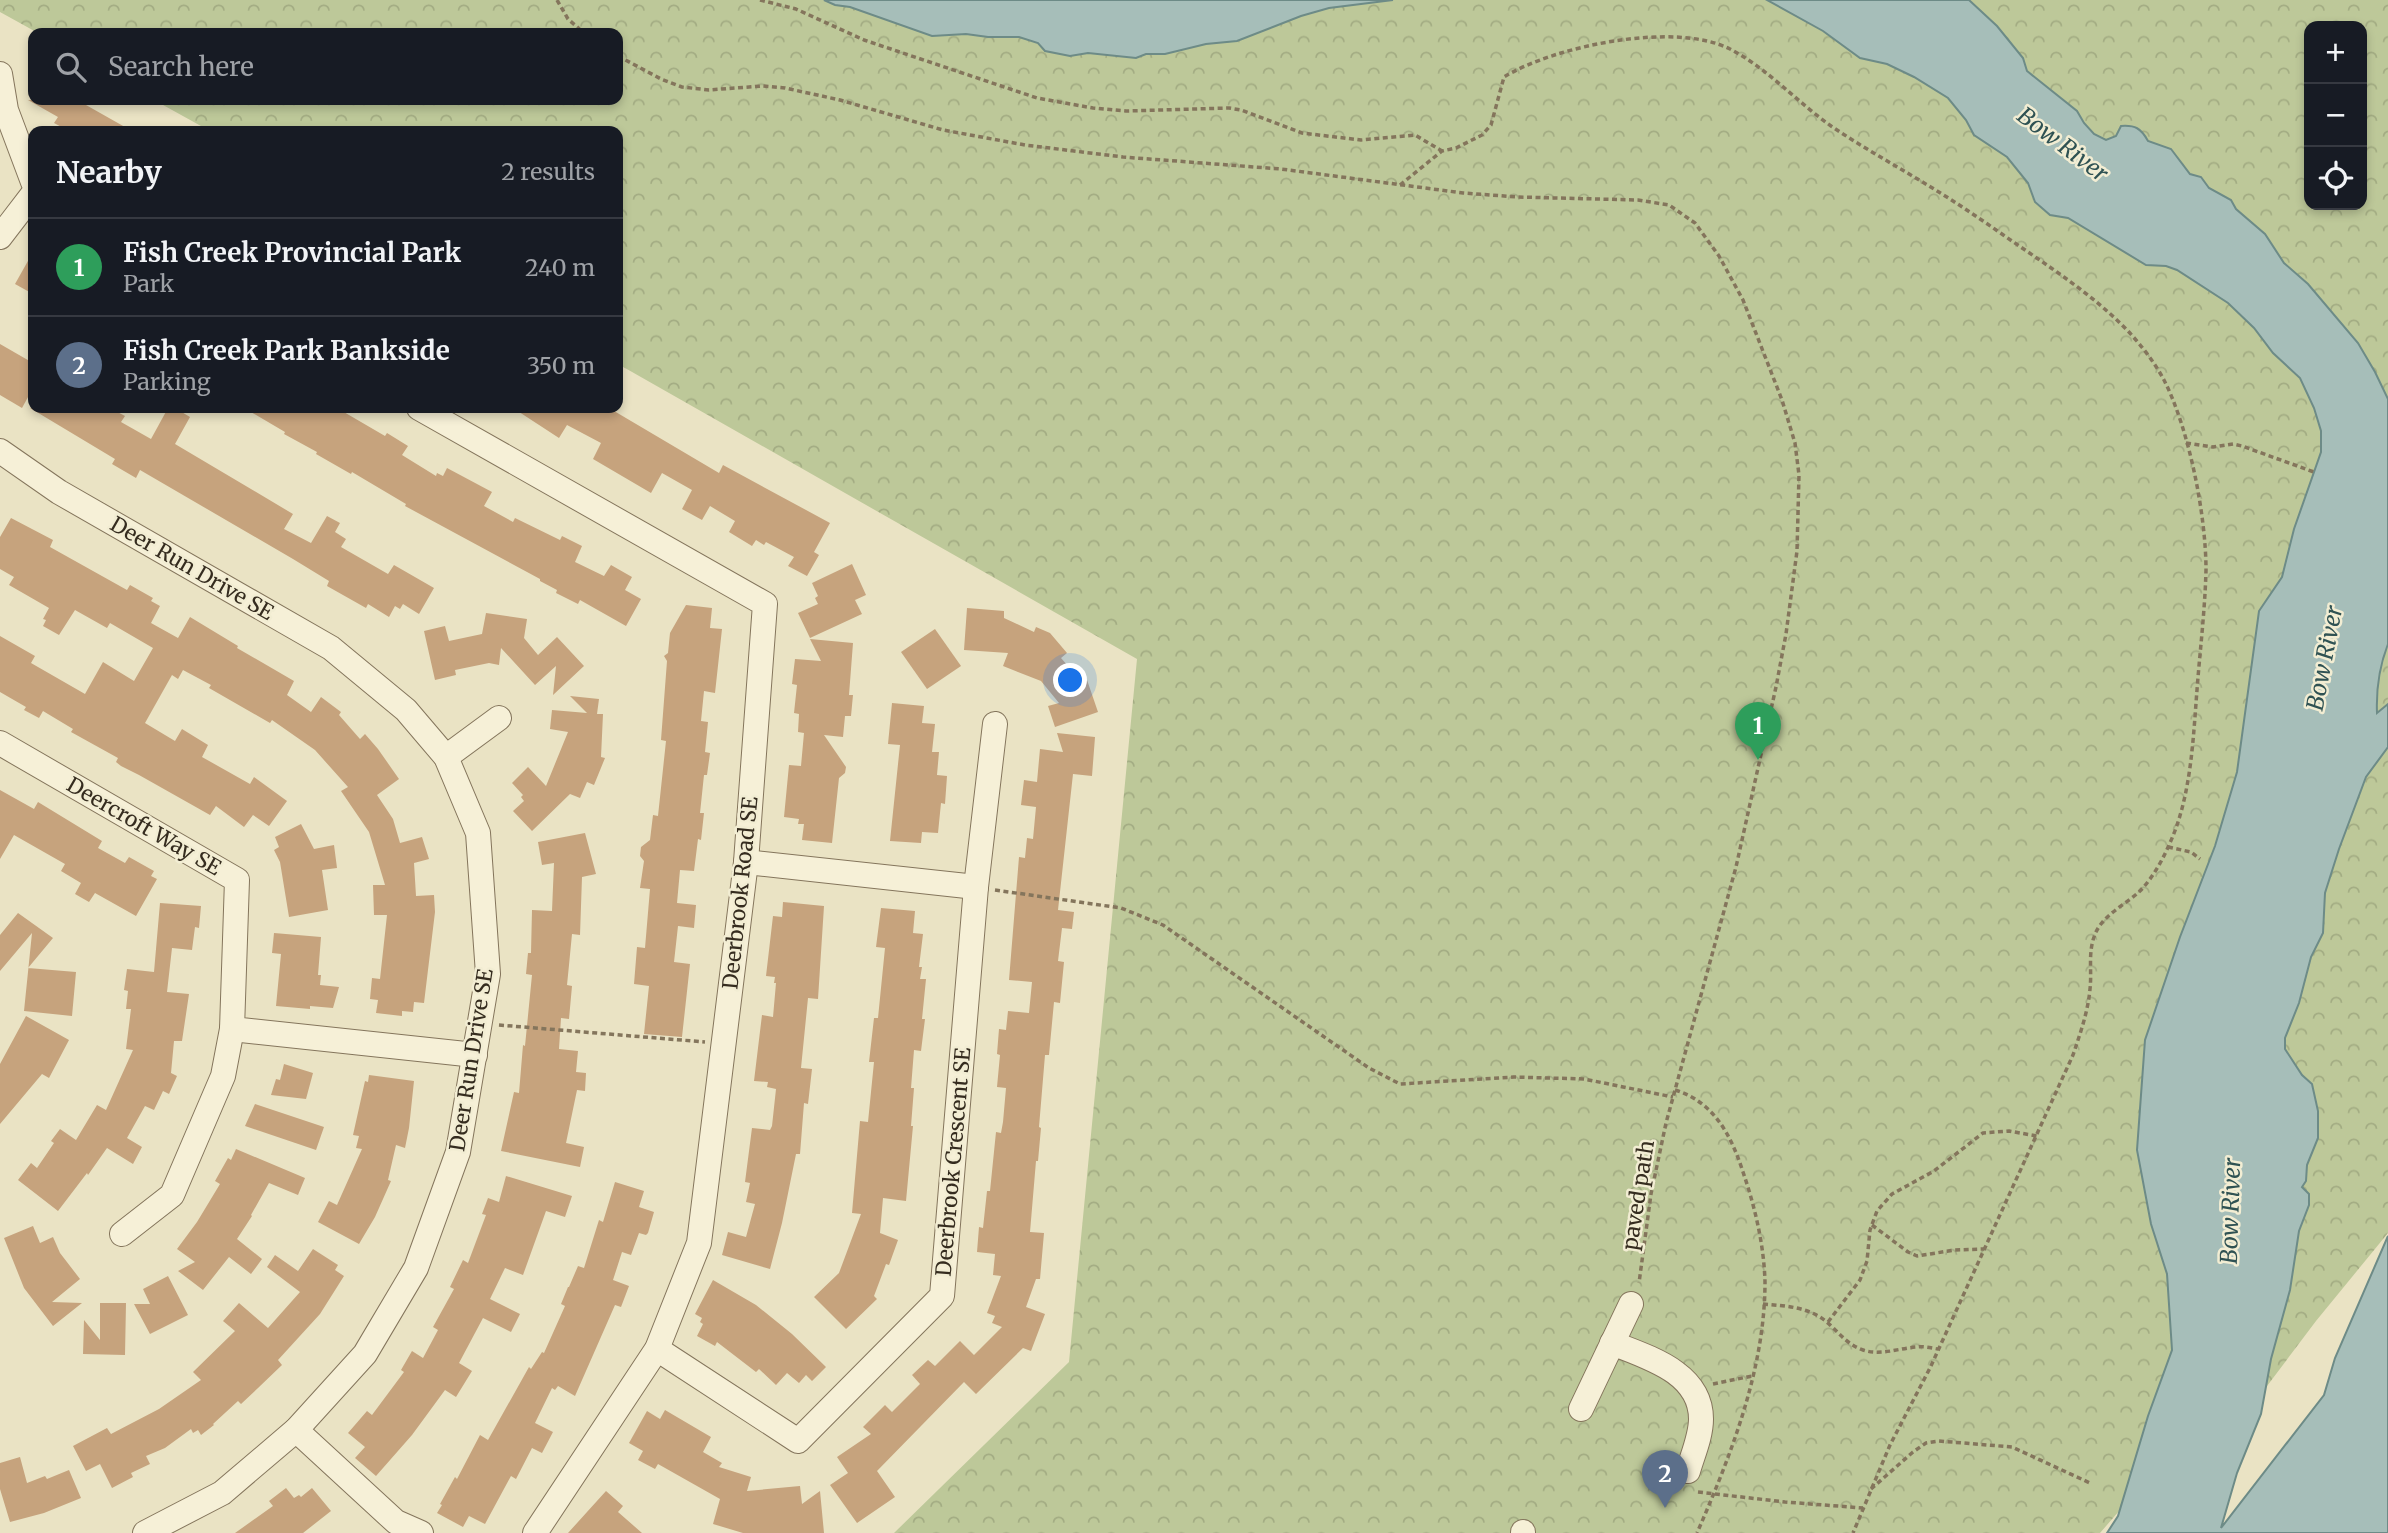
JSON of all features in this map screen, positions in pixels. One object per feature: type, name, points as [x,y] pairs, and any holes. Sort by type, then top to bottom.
[{"type":"street","points":[[0,74],[6,110],[28,169]]},
{"type":"street","points":[[0,237],[28,201]]},
{"type":"street","name":"Deerbrook Road SE","points":[[428,413],[765,604],[746,862],[699,1243],[657,1349],[535,1533]]},
{"type":"street","name":"Deer Run Drive SE","points":[[0,452],[59,492],[331,648],[406,710],[446,757],[478,833],[488,974],[458,1152],[416,1269],[365,1354],[296,1430],[222,1493],[145,1533]]},
{"type":"street","points":[[446,757],[499,718]]},
{"type":"street","points":[[746,862],[976,887],[995,724]]},
{"type":"street","name":"Deercroft Way SE","points":[[0,743],[237,880],[232,1029]]},
{"type":"street","name":"Deerbrook Crescent SE","points":[[657,1349],[798,1441],[942,1296],[976,887]]},
{"type":"street","points":[[122,1234],[172,1195],[223,1076],[232,1029],[475,1055]]},
{"type":"street","points":[[1581,1409],[1630,1304]]},
{"type":"street","points":[[1612,1343],[1665,1365],[1691,1389],[1697,1399],[1702,1415],[1701,1428],[1689,1481]]},
{"type":"street","points":[[296,1430],[396,1522],[421,1533]]},
{"type":"path","points":[[557,0],[568,19],[578,28]]},
{"type":"path","points":[[760,0],[796,9],[864,40],[1037,98],[1083,107],[1126,111],[1228,108],[1241,110],[1302,133],[1362,140],[1415,135],[1442,151]]},
{"type":"path","points":[[1400,185],[1442,151],[1456,148],[1482,135],[1491,125],[1504,77],[1515,70],[1582,47],[1642,38],[1683,38],[1719,44],[1758,67],[1816,115],[1851,139],[1953,201],[2079,288],[2130,333],[2158,370],[2177,413],[2202,522],[2206,566],[2193,738],[2180,811],[2168,847],[2150,879],[2096,931],[2091,952],[2090,988],[2073,1055],[1938,1349],[1890,1445],[1853,1533]]},
{"type":"path","name":"paved path","points":[[623,59],[682,87],[709,90],[763,86],[785,88],[840,100],[943,130],[1013,143],[1123,157],[1281,169],[1517,197],[1639,200],[1669,205],[1679,210],[1704,234],[1732,278],[1756,331],[1795,443],[1799,496],[1797,551],[1786,634],[1736,867],[1673,1097],[1654,1177],[1641,1275],[1630,1304]]},
{"type":"path","points":[[2186,443],[2213,447],[2233,444],[2242,446],[2314,472]]},
{"type":"path","points":[[2168,847],[2192,852],[2200,859]]},
{"type":"path","points":[[976,887],[1121,908],[1155,921],[1195,944],[1369,1068],[1400,1084],[1501,1078],[1571,1078],[1673,1097]]},
{"type":"path","points":[[480,1026],[723,1044]]},
{"type":"path","points":[[1675,1090],[1687,1093],[1706,1107],[1732,1140],[1752,1200],[1762,1245],[1765,1279],[1747,1400],[1697,1533]]},
{"type":"path","points":[[1828,1322],[1860,1280],[1867,1261],[1872,1224],[1877,1211],[1892,1194],[1934,1171],[1983,1133],[2009,1131],[2037,1136]]},
{"type":"path","points":[[1872,1224],[1917,1256],[1984,1249]]},
{"type":"path","points":[[1763,1304],[1793,1307],[1814,1313],[1828,1322],[1847,1342],[1864,1351],[1882,1352],[1919,1346],[1938,1349]]},
{"type":"path","points":[[1691,1389],[1752,1376]]},
{"type":"path","points":[[1870,1491],[1913,1451],[1926,1443],[1939,1441],[2012,1447],[2090,1483]]},
{"type":"path","points":[[1689,1481],[1714,1492],[1785,1502],[1863,1508]]},
{"type":"green space","points":[[0,0],[2388,0],[2388,1233],[2261,1394],[2140,1487],[2100,1533],[894,1533],[1069,1362],[1137,659],[623,367],[623,126],[201,126],[163,105],[623,105],[623,28],[29,28],[0,12]]},
{"type":"water","points":[[824,0],[1393,0],[1329,8],[1237,41],[1206,44],[1165,54],[1146,54],[1136,58],[1088,53],[1070,56],[1045,51],[1038,43],[1019,37],[966,34],[932,36]]},
{"type":"water","name":"Bow River","points":[[1767,0],[1969,0],[1997,26],[2023,58],[2027,71],[2077,111],[2094,134],[2106,140],[2116,136],[2121,126],[2137,128],[2148,141],[2171,149],[2190,174],[2201,177],[2209,188],[2231,200],[2236,209],[2265,234],[2284,263],[2308,284],[2358,343],[2388,399],[2388,644],[2380,669],[2377,713],[2388,704],[2388,747],[2366,777],[2339,849],[2325,893],[2323,933],[2311,957],[2299,1003],[2285,1038],[2285,1049],[2302,1075],[2312,1084],[2318,1111],[2318,1138],[2302,1187],[2309,1194],[2309,1205],[2299,1231],[2290,1290],[2271,1359],[2261,1414],[2237,1473],[2221,1528],[2324,1395],[2335,1358],[2388,1236],[2388,1533],[2107,1533],[2118,1516],[2148,1416],[2172,1350],[2167,1274],[2151,1224],[2137,1150],[2145,1040],[2215,846],[2237,772],[2259,611],[2282,577],[2294,529],[2321,452],[2321,431],[2314,408],[2300,378],[2273,353],[2254,328],[2228,303],[2177,270],[2166,266],[2146,265],[2068,218],[2050,215],[2035,202],[2028,183],[2007,157],[1974,135],[1948,98],[1887,64],[1860,58],[1823,31]]},
{"type":"building","points":[[37,105],[86,105],[123,126],[60,126],[54,123],[58,117]]},
{"type":"building","points":[[28,261],[28,291],[15,284]]},
{"type":"building","points":[[0,344],[28,360],[28,397],[22,408],[0,395]]},
{"type":"building","points":[[38,413],[119,413],[125,416],[121,422],[151,439],[165,413],[183,413],[190,417],[175,444],[293,514],[284,529],[311,543],[327,516],[340,523],[335,532],[346,539],[341,547],[388,574],[394,565],[434,588],[419,614],[403,604],[400,609],[395,606],[389,617],[368,604],[366,608],[327,586],[329,581],[293,559],[140,470],[136,478],[112,464],[115,459]]},
{"type":"building","points":[[253,413],[346,413],[408,446],[402,455],[436,476],[437,473],[443,476],[447,468],[492,492],[484,506],[513,522],[515,518],[560,540],[562,536],[582,546],[575,562],[604,576],[611,565],[632,577],[625,590],[641,599],[626,626],[580,600],[578,604],[556,593],[557,590],[540,579],[316,454],[317,452],[284,434],[285,432]]},
{"type":"building","points":[[521,413],[617,413],[719,473],[723,465],[830,523],[814,552],[819,555],[807,576],[788,566],[794,557],[766,542],[764,545],[756,540],[752,546],[729,532],[735,521],[710,506],[702,520],[682,509],[692,490],[662,473],[651,493],[593,459],[601,443],[567,425],[559,438]]},
{"type":"building","points":[[11,518],[53,540],[50,547],[127,590],[130,585],[153,598],[151,601],[160,606],[151,623],[178,638],[190,617],[294,681],[287,695],[311,712],[321,697],[341,712],[339,715],[360,739],[365,734],[378,749],[399,779],[377,795],[393,819],[400,843],[422,837],[429,859],[414,863],[416,896],[434,895],[435,912],[424,1003],[414,1002],[413,1012],[402,1011],[402,1016],[376,1013],[378,1000],[370,999],[372,978],[380,979],[387,915],[374,915],[373,885],[385,885],[369,832],[341,791],[348,787],[315,750],[272,720],[270,723],[183,670],[178,679],[172,675],[145,723],[175,741],[182,729],[208,745],[202,757],[250,784],[254,777],[287,801],[269,826],[253,815],[244,827],[216,806],[210,815],[121,766],[116,762],[118,758],[71,732],[73,729],[43,711],[39,718],[0,692],[0,636],[35,656],[31,663],[85,694],[103,662],[134,681],[153,648],[110,623],[107,628],[75,610],[59,635],[43,626],[46,620],[43,619],[49,608],[9,585],[14,577],[0,569],[0,537]]},
{"type":"building","points":[[852,564],[866,595],[855,600],[862,614],[810,638],[798,613],[818,604],[815,598],[818,596],[812,583]]},
{"type":"building","points":[[686,605],[712,608],[710,628],[722,629],[715,693],[704,691],[701,721],[708,722],[705,752],[710,753],[707,775],[704,775],[700,813],[704,813],[701,840],[698,839],[694,871],[680,870],[677,903],[696,905],[694,928],[678,926],[674,962],[690,964],[682,1037],[644,1034],[649,986],[634,984],[637,947],[645,948],[650,889],[640,888],[644,861],[640,856],[641,847],[650,840],[653,815],[658,816],[666,741],[661,740],[667,661],[664,656],[668,653],[670,633]]},
{"type":"building","points":[[967,608],[1004,611],[1004,618],[1034,632],[1036,627],[1050,633],[1067,653],[1061,658],[1077,680],[1086,677],[1098,712],[1055,727],[1048,706],[1059,703],[1041,681],[1003,666],[1008,653],[964,650]]},
{"type":"building","points":[[486,613],[527,619],[524,638],[538,655],[557,637],[584,666],[553,695],[556,666],[535,685],[501,648],[499,665],[489,663],[455,670],[456,675],[435,680],[424,631],[445,626],[449,641],[482,634]]},
{"type":"building","points":[[935,629],[961,666],[927,689],[901,652]]},
{"type":"building","points":[[810,639],[853,643],[849,695],[853,695],[851,716],[845,716],[843,737],[824,735],[846,767],[845,773],[839,778],[832,843],[802,840],[804,824],[798,824],[799,819],[784,817],[789,765],[801,766],[804,733],[798,732],[799,714],[794,713],[797,685],[792,684],[795,659],[821,661]]},
{"type":"building","points":[[570,696],[599,699],[597,714],[603,714],[601,757],[605,758],[594,785],[587,782],[580,798],[570,794],[532,831],[513,811],[524,801],[521,797],[523,795],[512,783],[528,767],[546,786],[568,732],[550,729],[552,710],[587,713]]},
{"type":"building","points":[[892,703],[924,706],[922,723],[935,724],[932,752],[939,752],[937,775],[947,776],[945,804],[941,803],[938,833],[922,832],[921,843],[890,841],[900,745],[888,744]]},
{"type":"building","points":[[1057,733],[1095,737],[1092,776],[1073,774],[1058,910],[1074,912],[1072,929],[1062,928],[1058,961],[1064,962],[1060,1003],[1054,1002],[1049,1055],[1045,1055],[1041,1128],[1030,1232],[1044,1233],[1040,1279],[1036,1279],[1026,1307],[1045,1314],[1031,1351],[1023,1348],[976,1394],[964,1382],[877,1471],[895,1497],[857,1523],[830,1485],[848,1473],[837,1457],[871,1434],[863,1427],[885,1405],[892,1412],[920,1384],[912,1375],[928,1360],[935,1366],[960,1341],[974,1355],[1002,1327],[992,1323],[995,1316],[987,1313],[1001,1276],[993,1275],[995,1254],[977,1252],[979,1227],[983,1228],[987,1191],[990,1191],[996,1132],[1001,1133],[1003,1122],[1006,1088],[997,1087],[999,1029],[1006,1030],[1008,1011],[1029,1013],[1032,982],[1009,980],[1019,857],[1025,858],[1027,838],[1033,839],[1036,807],[1021,805],[1024,780],[1037,782],[1040,749],[1063,752]]},
{"type":"building","points":[[0,790],[34,809],[38,802],[102,841],[98,848],[125,863],[129,857],[154,871],[151,876],[157,879],[136,916],[95,893],[89,902],[75,894],[81,883],[61,871],[65,864],[14,835],[0,859]]},
{"type":"building","points":[[301,824],[314,849],[334,845],[337,868],[322,870],[328,910],[289,917],[280,862],[274,850],[279,847],[275,837]]},
{"type":"building","points":[[585,833],[596,874],[582,877],[580,935],[572,934],[567,985],[572,986],[569,1019],[561,1018],[559,1049],[578,1051],[576,1072],[586,1073],[585,1091],[577,1090],[566,1143],[584,1147],[580,1167],[501,1151],[514,1092],[519,1093],[532,975],[526,974],[528,953],[531,953],[532,910],[552,911],[554,863],[542,865],[538,842]]},
{"type":"building","points":[[783,902],[824,906],[818,999],[808,998],[801,1068],[812,1069],[808,1104],[804,1103],[800,1154],[796,1154],[770,1269],[722,1255],[728,1232],[746,1237],[755,1204],[746,1202],[750,1183],[745,1182],[752,1128],[770,1130],[772,1126],[776,1089],[767,1087],[768,1082],[754,1081],[762,1015],[773,1017],[775,977],[766,976],[773,916],[782,917]]},
{"type":"building","points":[[160,903],[201,906],[199,928],[195,927],[192,950],[172,948],[167,992],[189,994],[182,1041],[174,1041],[171,1073],[177,1076],[169,1094],[163,1091],[154,1110],[145,1106],[127,1138],[142,1147],[133,1164],[107,1148],[58,1211],[18,1180],[31,1163],[37,1168],[60,1129],[76,1140],[97,1105],[106,1110],[133,1050],[126,1049],[131,1009],[126,1009],[128,991],[124,990],[127,969],[154,972]]},
{"type":"building","points":[[881,908],[915,911],[913,933],[923,934],[919,967],[922,967],[920,979],[926,979],[922,1019],[925,1019],[921,1051],[914,1050],[911,1088],[914,1088],[913,1126],[906,1201],[883,1198],[880,1233],[898,1240],[874,1296],[877,1299],[846,1329],[814,1297],[839,1273],[861,1214],[852,1213],[860,1121],[868,1122],[874,1062],[869,1062],[874,1018],[878,1018],[885,948],[876,947]]},
{"type":"building","points":[[18,913],[53,938],[28,967],[32,933],[0,971],[0,935]]},
{"type":"building","points":[[274,933],[321,937],[318,975],[321,975],[320,985],[339,987],[333,1008],[276,1006],[281,954],[272,953]]},
{"type":"building","points":[[28,968],[76,972],[72,1016],[24,1011]]},
{"type":"building","points":[[26,1016],[69,1040],[49,1078],[42,1074],[0,1124],[0,1064]]},
{"type":"building","points":[[284,1064],[313,1073],[306,1099],[271,1095],[276,1079],[280,1080]]},
{"type":"building","points":[[369,1075],[414,1081],[405,1148],[396,1145],[388,1180],[391,1181],[359,1244],[318,1222],[329,1201],[337,1205],[362,1149],[356,1148],[359,1136],[353,1135],[365,1081],[368,1082]]},
{"type":"building","points":[[255,1104],[324,1127],[316,1150],[245,1126]]},
{"type":"building","points":[[236,1149],[305,1178],[298,1195],[269,1183],[237,1239],[262,1259],[251,1274],[229,1257],[203,1290],[178,1271],[195,1262],[177,1249],[220,1184],[215,1181]]},
{"type":"building","points":[[506,1176],[572,1196],[565,1217],[546,1211],[523,1275],[505,1268],[490,1299],[520,1314],[511,1332],[483,1318],[459,1363],[472,1371],[456,1397],[445,1390],[412,1435],[376,1476],[355,1458],[365,1447],[348,1433],[367,1411],[372,1415],[404,1372],[401,1370],[412,1351],[423,1358],[438,1330],[433,1327],[454,1289],[450,1287],[463,1260],[468,1263],[486,1215],[482,1214],[488,1198],[499,1202]]},
{"type":"building","points":[[615,1182],[644,1191],[639,1207],[654,1212],[648,1233],[639,1233],[631,1255],[622,1252],[613,1280],[629,1286],[621,1307],[615,1305],[575,1396],[558,1386],[555,1390],[552,1388],[535,1423],[553,1432],[542,1453],[532,1448],[516,1479],[511,1476],[485,1524],[469,1516],[463,1527],[437,1513],[442,1505],[440,1504],[455,1477],[457,1479],[480,1435],[488,1440],[529,1367],[531,1369],[542,1352],[544,1353],[565,1306],[561,1304],[568,1287],[578,1266],[584,1268],[599,1220],[603,1222]]},
{"type":"building","points":[[33,1226],[40,1243],[53,1237],[60,1253],[80,1279],[52,1302],[82,1303],[53,1326],[24,1288],[4,1238]]},
{"type":"building","points":[[313,1249],[338,1265],[335,1270],[344,1276],[320,1314],[278,1360],[282,1365],[241,1404],[238,1401],[201,1435],[198,1430],[193,1433],[191,1429],[165,1448],[146,1456],[150,1464],[131,1473],[133,1477],[112,1488],[100,1464],[86,1471],[73,1446],[107,1428],[111,1434],[159,1409],[201,1380],[193,1372],[235,1331],[223,1321],[239,1303],[268,1328],[300,1292],[267,1267],[275,1255],[298,1271]]},
{"type":"building","points":[[168,1276],[188,1315],[150,1334],[134,1304],[150,1304],[143,1289]]},
{"type":"building","points":[[713,1280],[756,1305],[792,1334],[826,1367],[812,1381],[806,1375],[799,1383],[787,1373],[776,1385],[759,1369],[756,1372],[717,1342],[715,1346],[697,1336],[703,1324],[700,1322],[702,1318],[695,1314]]},
{"type":"building","points":[[100,1303],[126,1303],[125,1355],[83,1354],[84,1320],[100,1340]]},
{"type":"building","points":[[665,1410],[711,1437],[703,1452],[722,1463],[719,1467],[751,1477],[747,1491],[800,1486],[802,1504],[820,1491],[824,1533],[743,1533],[713,1524],[720,1499],[658,1464],[655,1469],[638,1460],[643,1451],[629,1443],[647,1411],[660,1419]]},
{"type":"building","points":[[20,1457],[27,1483],[69,1470],[81,1498],[44,1513],[10,1522],[0,1489],[0,1463]]},
{"type":"building","points":[[286,1488],[294,1498],[299,1495],[301,1497],[312,1488],[331,1511],[303,1533],[235,1533],[273,1506],[269,1501]]},
{"type":"building","points":[[606,1491],[623,1506],[618,1512],[642,1533],[568,1533]]},
{"type":"place","name":"Fish Creek Provincial Park","points":[[1758,760]]},
{"type":"place","name":"Fish Creek Park Bankside","points":[[1665,1508]]}]
